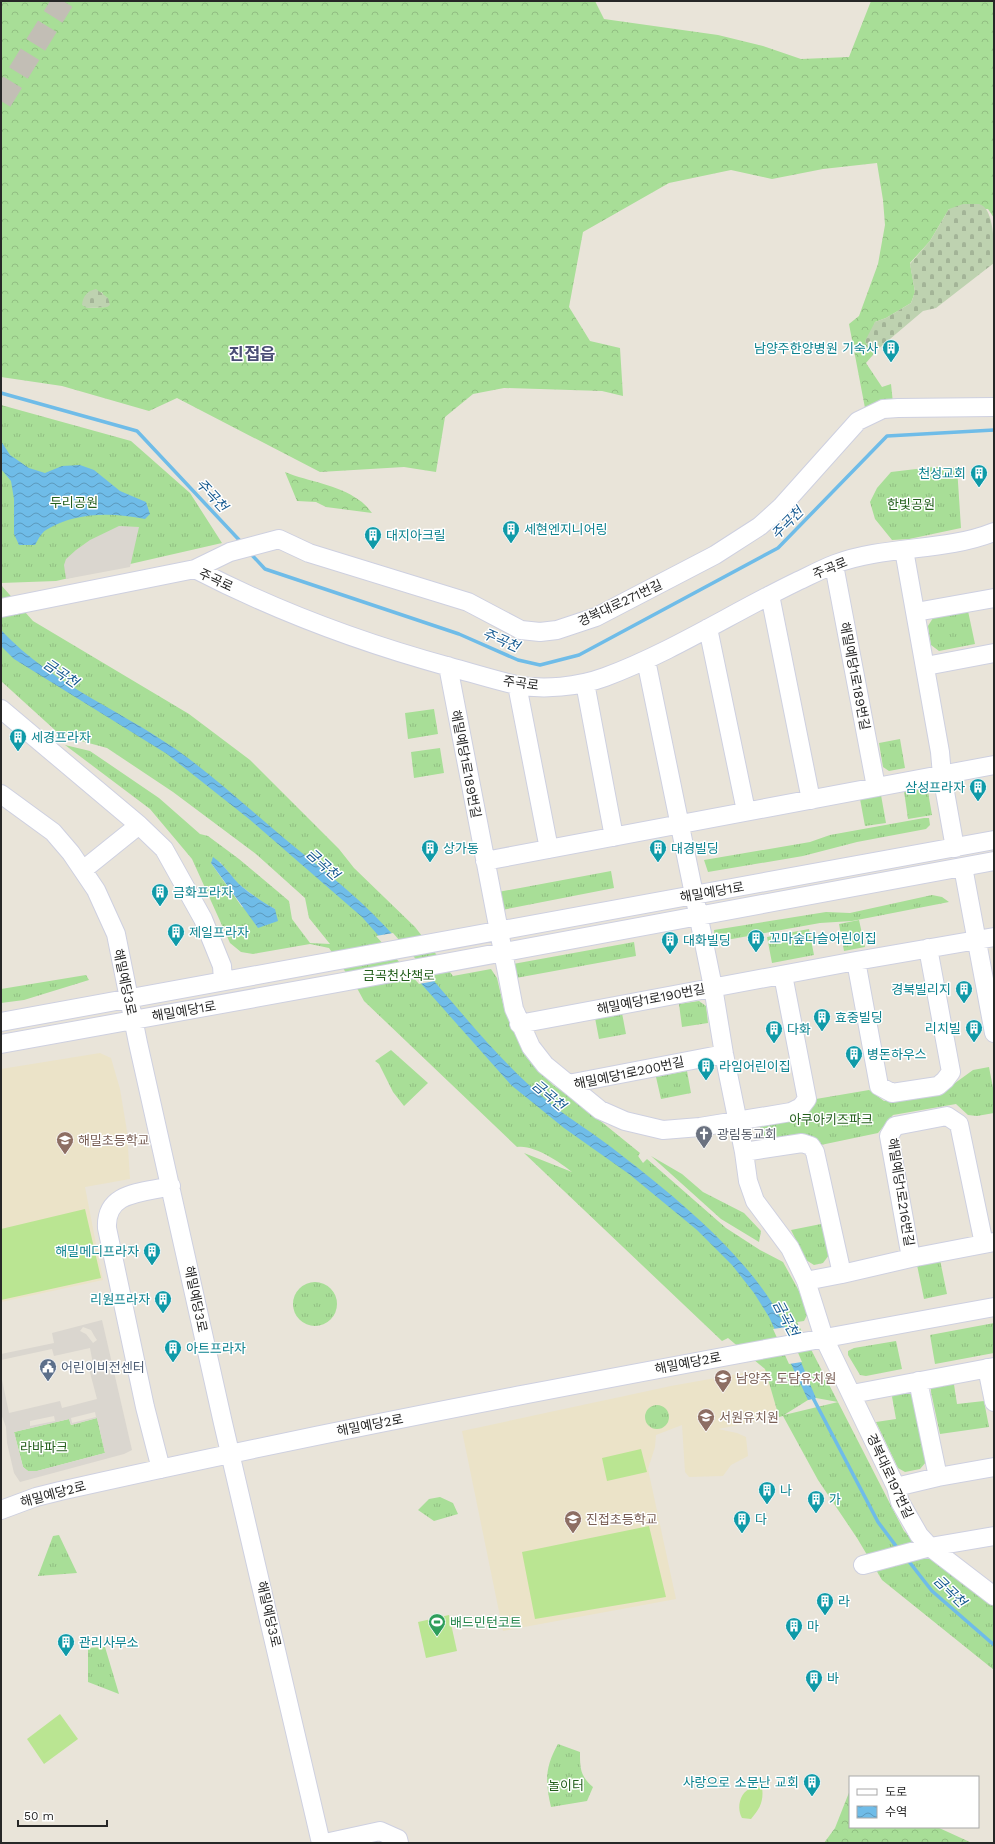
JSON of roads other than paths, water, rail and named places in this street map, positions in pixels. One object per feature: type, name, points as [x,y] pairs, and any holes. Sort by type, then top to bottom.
[{"type":"street","name":"경복대로271번길","points":[[195,570],[230,552],[279,539],[309,553],[468,602],[521,630],[540,632],[557,630],[596,617],[715,555],[760,526],[781,507],[858,421],[867,416],[883,409],[994,407]]},
{"type":"street","name":"주곡로","points":[[1,608],[195,570],[275,607],[397,652],[517,685],[550,686],[585,683],[646,660],[770,595],[834,564],[856,558],[983,537],[994,532]]},
{"type":"street","points":[[904,550],[926,666],[940,752],[942,775],[955,848]]},
{"type":"street","name":"해밀예당1로189번길","points":[[834,564],[876,787]]},
{"type":"street","points":[[770,595],[811,800]]},
{"type":"street","points":[[916,612],[994,598]]},
{"type":"street","points":[[708,628],[746,811]]},
{"type":"street","points":[[926,666],[994,653]]},
{"type":"street","points":[[646,660],[695,895],[713,987],[724,1054],[744,1152],[748,1181],[755,1201],[790,1248],[806,1281],[824,1338],[994,1307]]},
{"type":"street","name":"해밀예당1로189번길","points":[[448,666],[502,953]]},
{"type":"street","points":[[585,683],[614,837]]},
{"type":"street","points":[[517,685],[549,849]]},
{"type":"street","points":[[1,710],[139,825],[164,850],[203,919],[222,966],[223,981]]},
{"type":"street","points":[[485,861],[680,823],[994,765]]},
{"type":"street","name":"해밀예당3로","points":[[1,794],[53,832],[84,870],[96,890],[116,934],[133,1020],[230,1453],[321,1843]]},
{"type":"street","points":[[84,870],[139,825]]},
{"type":"street","name":"해밀예당1로","points":[[1,1022],[429,942],[499,932],[994,840]]},
{"type":"street","name":"해밀예당1로","points":[[1,1044],[502,953],[994,860]]},
{"type":"street","points":[[963,867],[994,1033]]},
{"type":"street","name":"해밀예당1로190번길","points":[[519,1024],[713,987],[994,937]]},
{"type":"street","points":[[856,961],[879,1086],[892,1093],[938,1086],[951,1072],[928,948]]},
{"type":"street","points":[[502,953],[514,1009],[519,1024],[531,1047],[545,1065],[568,1084]]},
{"type":"street","points":[[737,1121],[791,1112],[801,1107],[807,1099],[784,975]]},
{"type":"street","name":"해밀예당1로200번길","points":[[568,1084],[724,1054]]},
{"type":"street","name":"해밀예당1로200번길","points":[[568,1084],[600,1110],[625,1121],[663,1130],[700,1127],[737,1121]]},
{"type":"street","name":"해밀예당1로216번길","points":[[842,1274],[911,1258],[989,1243],[959,1124],[947,1116],[895,1126],[889,1136],[911,1258]]},
{"type":"street","points":[[744,1152],[802,1143],[811,1146],[815,1152],[842,1274],[806,1281]]},
{"type":"street","points":[[160,1469],[145,1407],[107,1228],[106,1217],[119,1198],[171,1186]]},
{"type":"street","name":"해밀예당2로","points":[[1,1510],[42,1495],[230,1453],[824,1338]]},
{"type":"street","name":"경복대로197번길","points":[[824,1338],[896,1488],[900,1502],[919,1535],[930,1547],[994,1596]]},
{"type":"street","points":[[852,1394],[991,1367],[994,1402]]},
{"type":"street","points":[[918,1381],[938,1477]]},
{"type":"street","points":[[896,1488],[938,1477],[994,1467]]},
{"type":"street","points":[[863,1565],[930,1547],[994,1536]]},
{"type":"street","points":[[325,1843],[380,1831],[398,1839],[398,1843]]},
{"type":"water","points":[[1,441],[10,455],[29,468],[45,473],[62,466],[80,465],[94,470],[120,491],[146,502],[150,514],[145,519],[120,515],[94,515],[81,517],[57,524],[44,531],[35,545],[19,545],[14,534],[14,499],[11,481],[1,469]]},
{"type":"water","name":"금곡천","points":[[1,630],[44,668],[165,742],[188,758],[340,884],[362,903],[412,955],[469,1022],[508,1065],[529,1085],[559,1110],[633,1164],[703,1224],[746,1268],[764,1291],[789,1335],[816,1398],[808,1400],[769,1317],[754,1293],[732,1265],[697,1230],[629,1174],[564,1128],[511,1085],[362,917],[249,819],[167,754],[14,659],[1,646]]},
{"type":"water","points":[[213,857],[240,885],[255,897],[275,909],[278,921],[258,928],[211,863]]},
{"type":"waterway","name":"주곡천","points":[[1,393],[137,431],[242,543]]},
{"type":"waterway","name":"주곡천","points":[[250,553],[265,569],[459,634],[518,660],[540,665],[579,655],[778,548],[887,436],[994,430]]},
{"type":"waterway","name":"금곡천","points":[[812,1396],[878,1522],[899,1550]]},
{"type":"waterway","name":"금곡천","points":[[907,1559],[932,1591],[994,1645]]},
{"type":"tunnel","points":[[1,101],[63,1]]},
{"type":"place","name":"남양주한양병원 기숙사","points":[[891,363]]},
{"type":"place","name":"천성교회","points":[[979,488]]},
{"type":"place","name":"세현엔지니어링","points":[[511,544]]},
{"type":"place","name":"대지아크릴","points":[[373,550]]},
{"type":"place","name":"세경프라자","points":[[18,752]]},
{"type":"place","name":"삼성프라자","points":[[978,802]]},
{"type":"place","name":"상가동","points":[[430,863]]},
{"type":"place","name":"대경빌딩","points":[[658,863]]},
{"type":"place","name":"금화프라자","points":[[160,907]]},
{"type":"place","name":"제일프라자","points":[[176,947]]},
{"type":"place","name":"꼬마숲다슬어린이집","points":[[756,953]]},
{"type":"place","name":"대화빌딩","points":[[670,955]]},
{"type":"place","name":"경북빌리지","points":[[964,1004]]},
{"type":"place","name":"효중빌딩","points":[[822,1032]]},
{"type":"place","name":"리치빌","points":[[974,1043]]},
{"type":"place","name":"다화","points":[[774,1044]]},
{"type":"place","name":"병돈하우스","points":[[854,1069]]},
{"type":"place","name":"라임어린이집","points":[[706,1081]]},
{"type":"place","name":"광림동교회","points":[[704,1149]]},
{"type":"place","name":"해밀초등학교","points":[[65,1155]]},
{"type":"place","name":"해밀메디프라자","points":[[152,1266]]},
{"type":"place","name":"리원프라자","points":[[163,1314]]},
{"type":"place","name":"아트프라자","points":[[173,1363]]},
{"type":"place","name":"어린이비전센터","points":[[48,1382]]},
{"type":"place","name":"남양주 도담유치원","points":[[723,1393]]},
{"type":"place","name":"서원유치원","points":[[706,1432]]},
{"type":"place","name":"나","points":[[767,1505]]},
{"type":"place","name":"가","points":[[816,1514]]},
{"type":"place","name":"진접초등학교","points":[[573,1534]]},
{"type":"place","name":"다","points":[[742,1534]]},
{"type":"place","name":"라","points":[[825,1616]]},
{"type":"place","name":"배드민턴코트","points":[[437,1637]]},
{"type":"place","name":"마","points":[[794,1641]]},
{"type":"place","name":"관리사무소","points":[[66,1657]]},
{"type":"place","name":"바","points":[[814,1693]]},
{"type":"place","name":"사랑으로 소문난 교회","points":[[812,1797]]},
{"type":"district","name":"진접읍","points":[[252,354]]},
{"type":"park label","name":"두리공원","points":[[74,502]]},
{"type":"park label","name":"한빛공원","points":[[911,504]]},
{"type":"park label","name":"금곡천산책로","points":[[399,975]]},
{"type":"park label","name":"아쿠아키즈파크","points":[[831,1119]]},
{"type":"park label","name":"라바파크","points":[[44,1447]]},
{"type":"park label","name":"놀이터","points":[[566,1785]]}]
